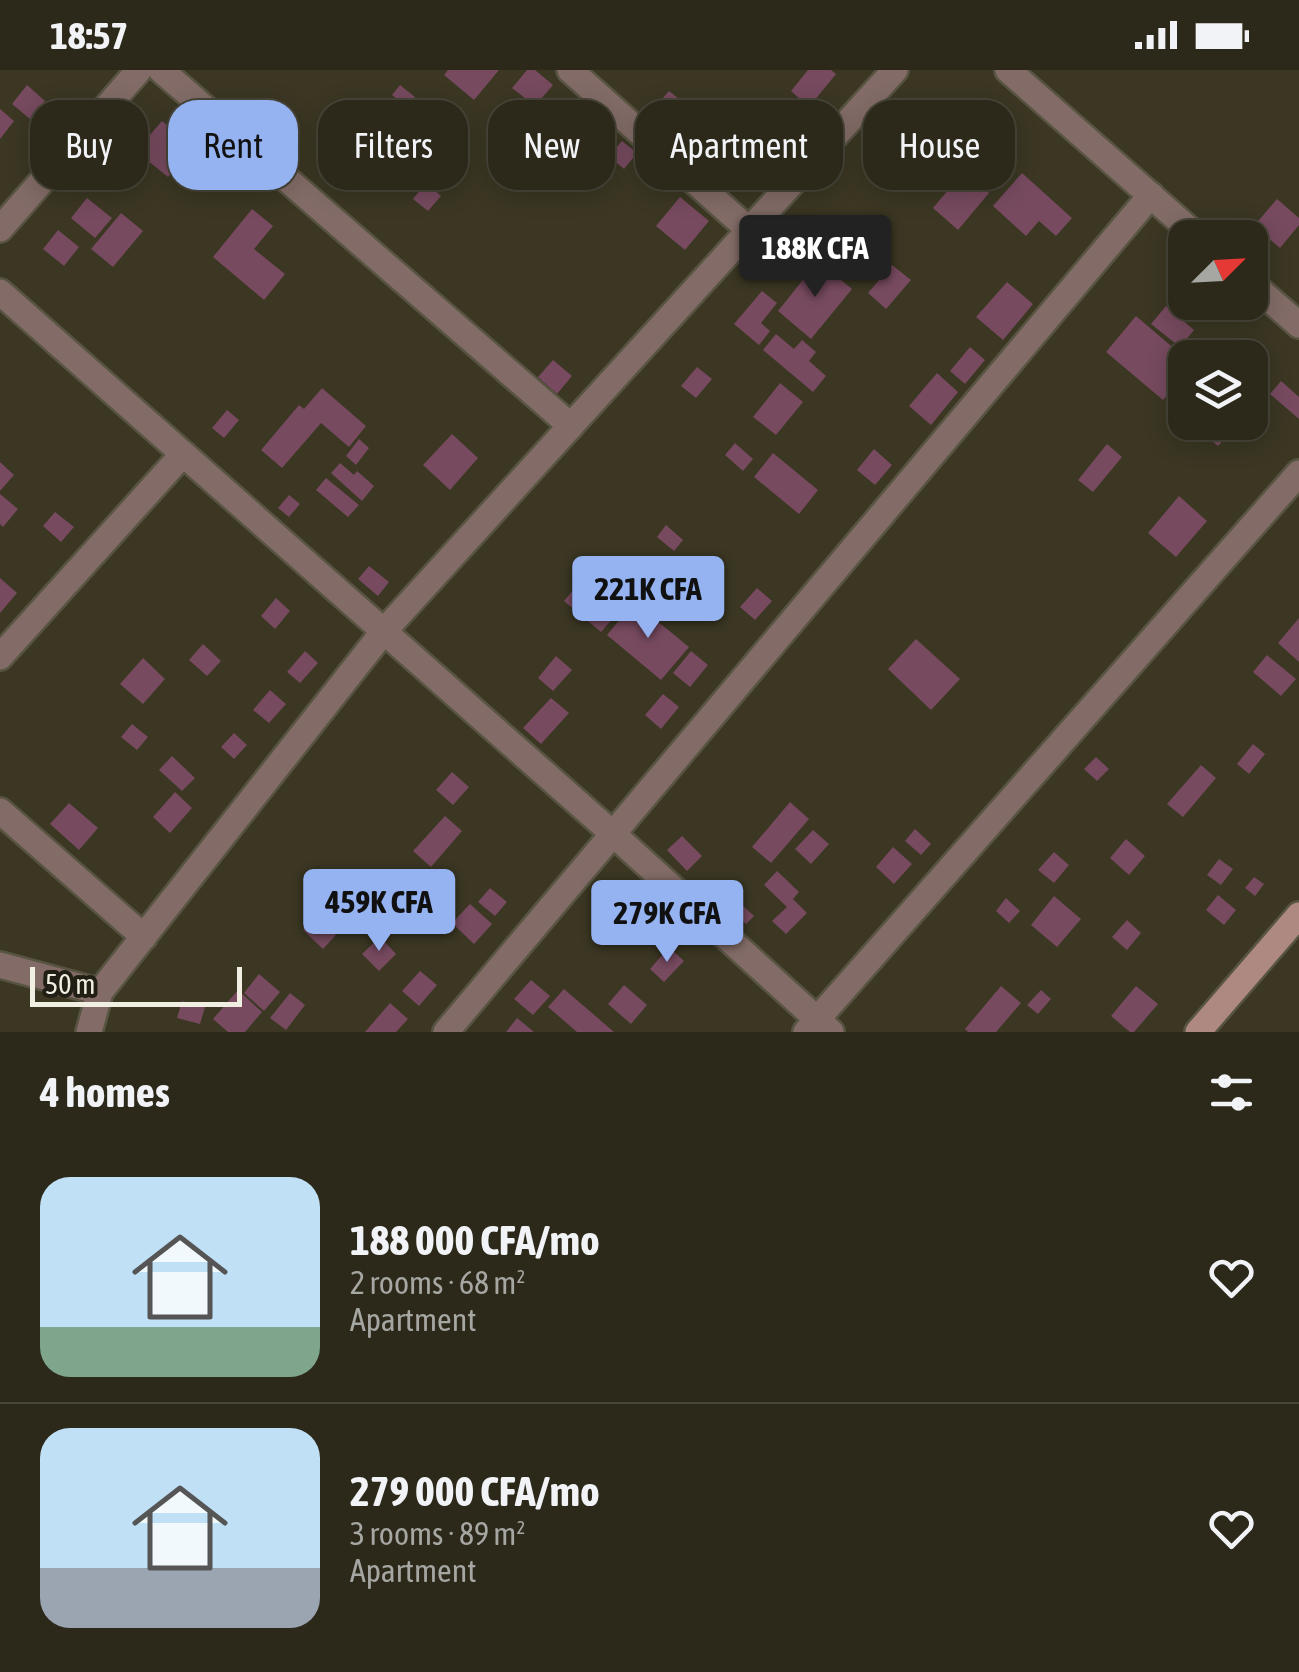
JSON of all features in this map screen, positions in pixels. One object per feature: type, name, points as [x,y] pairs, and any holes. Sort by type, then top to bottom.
[{"type":"main road","points":[[1198,1032],[1299,914]]},
{"type":"street","points":[[0,230],[139,70]]},
{"type":"street","points":[[161,70],[571,426]]},
{"type":"street","points":[[570,70],[749,230]]},
{"type":"street","points":[[90,1032],[100,992],[384,632],[895,70]]},
{"type":"street","points":[[1008,70],[1179,220]]},
{"type":"street","points":[[446,1032],[1151,195]]},
{"type":"street","points":[[0,292],[612,833],[818,1028],[1299,473]]},
{"type":"street","points":[[1268,298],[1299,325]]},
{"type":"street","points":[[0,658],[183,454]]},
{"type":"street","points":[[0,811],[144,937]]},
{"type":"street","points":[[0,965],[100,992]]},
{"type":"building","points":[[448,70],[499,70],[474,100],[444,75]]},
{"type":"building","points":[[527,70],[535,70],[553,85],[540,100],[527,100],[512,88]]},
{"type":"building","points":[[808,70],[831,70],[836,74],[815,100],[801,100],[791,91]]},
{"type":"building","points":[[27,85],[44,100],[30,100],[30,119],[12,104]]},
{"type":"building","points":[[400,85],[415,97],[398,100],[392,95]]},
{"type":"building","points":[[669,91],[680,100],[661,100]]},
{"type":"building","points":[[0,109],[14,121],[0,139]]},
{"type":"building","points":[[162,121],[168,126],[168,177],[148,161],[148,137]]},
{"type":"building","points":[[622,141],[635,151],[624,169],[615,161],[615,149]]},
{"type":"building","points":[[1022,173],[1072,218],[1056,236],[1039,221],[1026,236],[993,206],[1007,190],[1015,190],[1015,181]]},
{"type":"building","points":[[420,190],[434,190],[441,196],[428,211],[413,199]]},
{"type":"building","points":[[948,190],[989,193],[958,230],[933,208]]},
{"type":"building","points":[[680,197],[709,221],[685,250],[656,226]]},
{"type":"building","points":[[87,198],[112,218],[95,238],[71,218]]},
{"type":"building","points":[[1277,199],[1299,218],[1299,225],[1280,248],[1268,238],[1268,220],[1259,220]]},
{"type":"building","points":[[252,209],[273,226],[254,249],[285,274],[264,300],[213,257]]},
{"type":"building","points":[[121,213],[143,231],[113,267],[91,249]]},
{"type":"building","points":[[58,230],[79,247],[64,266],[43,249]]},
{"type":"building","points":[[803,245],[816,256],[805,270],[791,259]]},
{"type":"building","points":[[818,261],[852,289],[811,339],[778,311]]},
{"type":"building","points":[[892,265],[911,280],[886,309],[868,293]]},
{"type":"building","points":[[1007,282],[1033,304],[1003,340],[976,317]]},
{"type":"building","points":[[762,291],[777,303],[761,323],[770,331],[759,345],[734,324]]},
{"type":"building","points":[[1166,306],[1168,320],[1182,320],[1194,330],[1186,340],[1171,340],[1151,324]]},
{"type":"building","points":[[1136,316],[1168,343],[1168,394],[1163,400],[1106,352]]},
{"type":"building","points":[[776,334],[794,349],[802,340],[816,352],[809,361],[826,376],[813,392],[763,350]]},
{"type":"building","points":[[970,347],[985,360],[965,384],[950,371]]},
{"type":"building","points":[[553,360],[572,376],[557,394],[538,377]]},
{"type":"building","points":[[697,367],[712,379],[696,398],[681,386]]},
{"type":"building","points":[[937,373],[958,392],[931,425],[909,406]]},
{"type":"building","points":[[1281,381],[1299,397],[1299,419],[1270,394]]},
{"type":"building","points":[[780,383],[803,402],[776,435],[753,417]]},
{"type":"building","points":[[322,388],[366,426],[349,447],[321,423],[282,468],[261,450],[299,405],[304,409]]},
{"type":"building","points":[[227,410],[239,420],[224,438],[212,428]]},
{"type":"building","points":[[452,434],[478,458],[450,490],[423,465]]},
{"type":"building","points":[[359,439],[369,448],[356,465],[346,456]]},
{"type":"building","points":[[735,443],[753,459],[743,471],[725,455]]},
{"type":"building","points":[[1107,444],[1122,457],[1093,492],[1078,480]]},
{"type":"building","points":[[874,449],[892,465],[875,485],[857,470]]},
{"type":"building","points":[[773,453],[818,490],[799,514],[754,477]]},
{"type":"building","points":[[0,462],[14,475],[0,491]]},
{"type":"building","points":[[340,463],[374,486],[362,501],[331,473]]},
{"type":"building","points":[[326,478],[359,505],[348,517],[316,490]]},
{"type":"building","points":[[0,494],[18,509],[3,527],[0,524]]},
{"type":"building","points":[[289,495],[300,504],[289,517],[278,508]]},
{"type":"building","points":[[1179,496],[1207,521],[1176,557],[1148,533]]},
{"type":"building","points":[[55,512],[74,527],[61,542],[43,526]]},
{"type":"building","points":[[666,525],[683,540],[674,551],[657,537]]},
{"type":"building","points":[[369,566],[389,582],[378,596],[358,579]]},
{"type":"building","points":[[661,572],[680,588],[657,615],[639,600]]},
{"type":"building","points":[[0,578],[17,593],[0,613]]},
{"type":"building","points":[[578,584],[615,616],[601,632],[564,601]]},
{"type":"building","points":[[757,588],[772,601],[755,620],[740,607]]},
{"type":"building","points":[[276,598],[290,611],[275,629],[261,616]]},
{"type":"building","points":[[634,602],[689,647],[661,680],[607,635]]},
{"type":"building","points":[[1299,618],[1299,662],[1278,643]]},
{"type":"building","points":[[916,639],[960,679],[931,710],[888,669]]},
{"type":"building","points":[[203,644],[221,661],[207,676],[189,660]]},
{"type":"building","points":[[305,651],[318,663],[300,683],[287,672]]},
{"type":"building","points":[[691,651],[708,665],[690,687],[673,673]]},
{"type":"building","points":[[1267,655],[1296,679],[1281,696],[1253,672]]},
{"type":"building","points":[[556,656],[572,670],[553,691],[538,678]]},
{"type":"building","points":[[143,658],[165,679],[143,704],[120,684]]},
{"type":"building","points":[[270,690],[286,704],[269,723],[253,710]]},
{"type":"building","points":[[663,694],[679,707],[661,729],[645,715]]},
{"type":"building","points":[[551,698],[569,713],[541,744],[523,728]]},
{"type":"building","points":[[132,724],[148,737],[137,750],[121,737]]},
{"type":"building","points":[[234,733],[247,745],[234,759],[221,747]]},
{"type":"building","points":[[1253,744],[1265,754],[1249,774],[1237,764]]},
{"type":"building","points":[[172,756],[195,778],[182,791],[159,770]]},
{"type":"building","points":[[1096,757],[1109,769],[1097,781],[1084,769]]},
{"type":"building","points":[[1201,765],[1216,778],[1183,817],[1167,804]]},
{"type":"building","points":[[452,772],[469,787],[453,805],[436,790]]},
{"type":"building","points":[[175,792],[192,808],[170,833],[153,817]]},
{"type":"building","points":[[790,802],[809,819],[771,863],[752,847]]},
{"type":"building","points":[[69,803],[98,828],[79,850],[50,824]]},
{"type":"building","points":[[445,816],[462,831],[431,867],[413,851]]},
{"type":"building","points":[[915,829],[931,844],[921,855],[905,841]]},
{"type":"building","points":[[813,830],[829,844],[811,864],[795,849]]},
{"type":"building","points":[[682,836],[702,856],[687,871],[667,850]]},
{"type":"building","points":[[1126,839],[1145,856],[1129,875],[1110,858]]},
{"type":"building","points":[[893,847],[912,864],[894,884],[876,867]]},
{"type":"building","points":[[1054,852],[1069,865],[1054,883],[1038,870]]},
{"type":"building","points":[[1219,859],[1233,869],[1221,885],[1207,875]]},
{"type":"building","points":[[777,871],[799,892],[793,899],[807,913],[786,934],[772,921],[787,907],[764,885]]},
{"type":"building","points":[[353,876],[372,893],[347,921],[328,904]]},
{"type":"building","points":[[1254,877],[1264,884],[1255,896],[1245,888]]},
{"type":"building","points":[[490,888],[507,902],[495,916],[478,902]]},
{"type":"building","points":[[1218,895],[1236,910],[1224,925],[1206,910]]},
{"type":"building","points":[[1054,896],[1081,919],[1057,947],[1031,925]]},
{"type":"building","points":[[1006,898],[1020,911],[1009,923],[996,911]]},
{"type":"building","points":[[470,904],[492,924],[474,944],[452,923]]},
{"type":"building","points":[[741,904],[754,916],[746,924],[733,912]]},
{"type":"building","points":[[315,916],[336,935],[323,949],[303,930]]},
{"type":"building","points":[[1127,920],[1141,933],[1127,950],[1112,937]]},
{"type":"building","points":[[380,937],[396,954],[379,971],[362,954]]},
{"type":"building","points":[[669,947],[684,961],[664,982],[650,969]]},
{"type":"building","points":[[420,971],[437,985],[419,1006],[402,991]]},
{"type":"building","points":[[259,974],[280,992],[264,1011],[244,993]]},
{"type":"building","points":[[531,980],[550,996],[533,1015],[514,999]]},
{"type":"building","points":[[624,985],[647,1005],[631,1024],[608,1004]]},
{"type":"building","points":[[1001,986],[1021,1003],[996,1032],[968,1032],[965,1029]]},
{"type":"building","points":[[1136,986],[1158,1004],[1130,1032],[1111,1016]]},
{"type":"building","points":[[564,989],[614,1032],[577,1032],[548,1007]]},
{"type":"building","points":[[238,990],[262,1012],[245,1032],[228,1032],[213,1019]]},
{"type":"building","points":[[1041,990],[1051,999],[1038,1014],[1027,1005]]},
{"type":"building","points":[[290,993],[305,1005],[286,1030],[270,1018]]},
{"type":"building","points":[[182,1001],[205,1007],[200,1024],[177,1018]]},
{"type":"building","points":[[390,1003],[408,1019],[396,1032],[365,1032]]},
{"type":"building","points":[[517,1018],[534,1032],[506,1032]]}]
